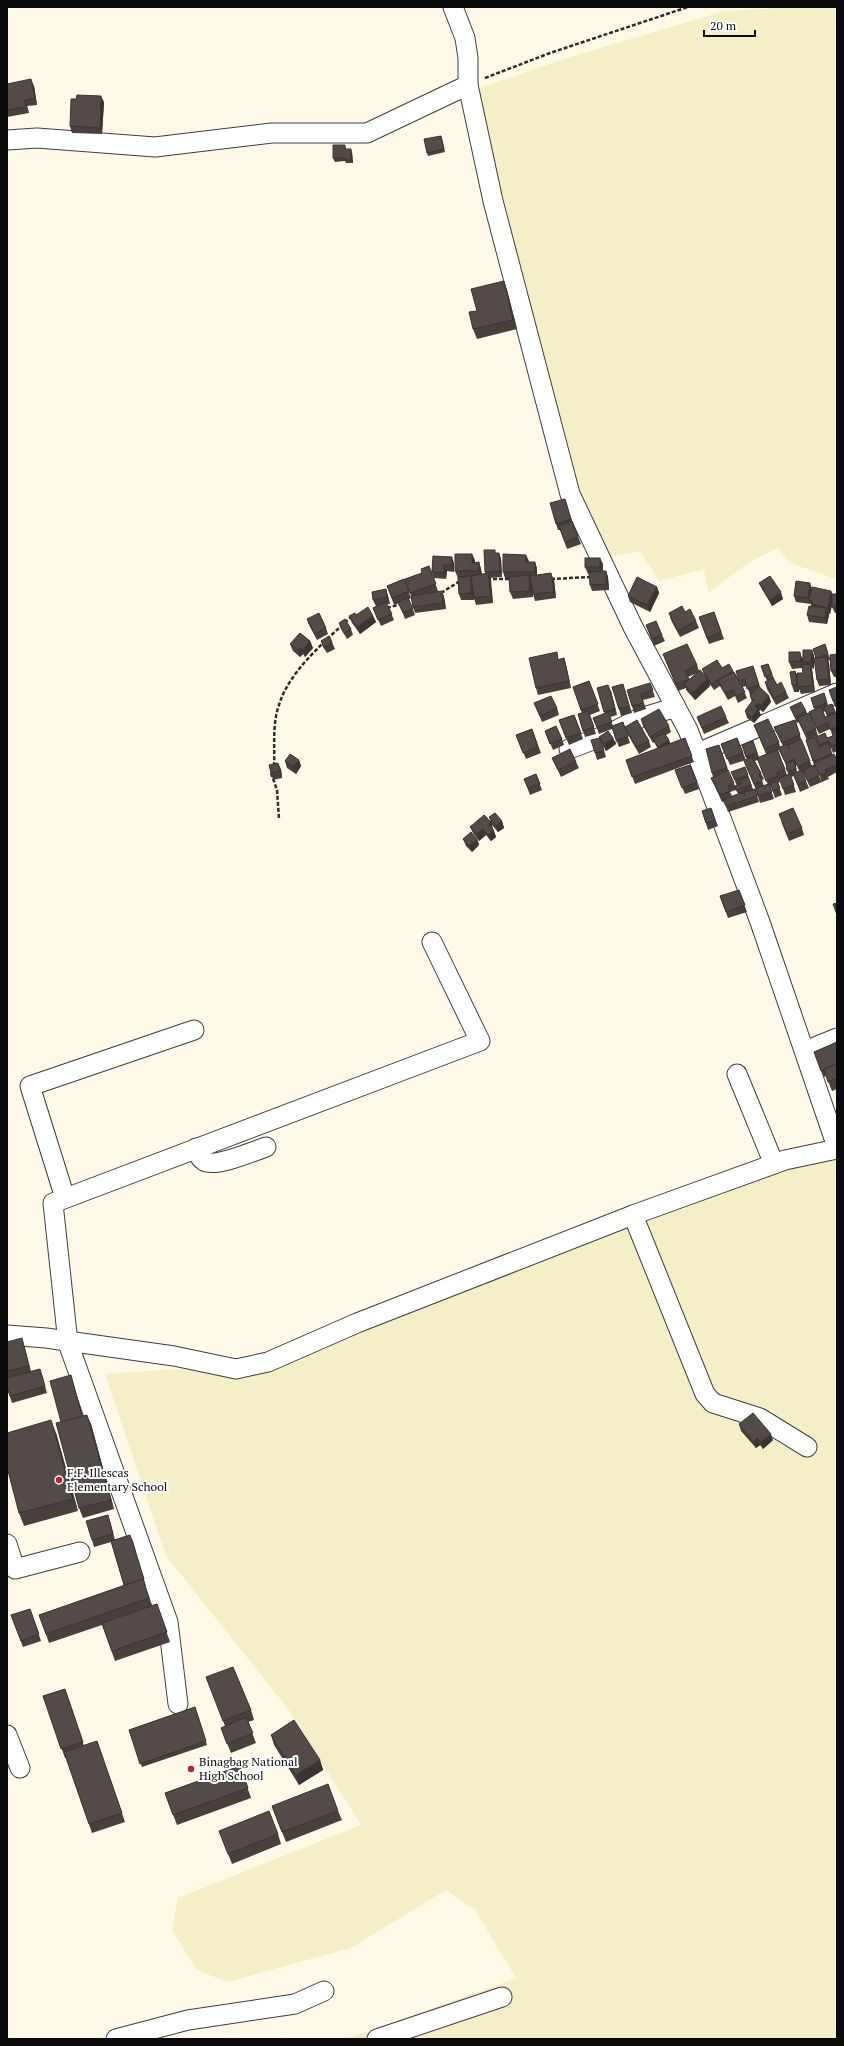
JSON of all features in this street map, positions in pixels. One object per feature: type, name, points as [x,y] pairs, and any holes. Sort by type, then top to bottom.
[{"type":"street","points":[[7,1335],[46,1338],[68,1343],[174,1356],[236,1369],[255,1365],[268,1362],[357,1323],[633,1215],[774,1164],[837,1148],[805,1051],[698,753],[688,730],[633,627],[570,494],[493,201],[468,85],[468,58],[465,38],[453,7]]},
{"type":"street","points":[[7,140],[37,138],[155,147],[272,133],[367,132],[468,85]]},
{"type":"street","points":[[698,753],[837,693]]},
{"type":"street","points":[[569,749],[609,734],[640,718],[670,709],[675,706]]},
{"type":"street","points":[[178,1704],[168,1622],[68,1343],[53,1203],[480,1041],[432,942]]},
{"type":"street","points":[[65,1198],[30,1086],[194,1030]]},
{"type":"street","points":[[805,1051],[837,1038]]},
{"type":"street","points":[[737,1074],[774,1164]]},
{"type":"street","points":[[196,1148],[200,1158],[205,1162],[215,1163],[266,1147]]},
{"type":"street","points":[[633,1215],[705,1394],[713,1403],[760,1418],[808,1447]]},
{"type":"street","points":[[7,1544],[15,1569],[80,1552]]},
{"type":"street","points":[[7,1735],[20,1768]]},
{"type":"street","points":[[120,2038],[188,2020],[295,2004],[324,1991]]},
{"type":"street","points":[[377,2039],[502,1997]]},
{"type":"path","points":[[468,85],[550,53],[688,7]]},
{"type":"path","points":[[545,580],[609,575]]},
{"type":"path","points":[[481,579],[517,579]]},
{"type":"path","points":[[436,596],[459,582],[466,581]]},
{"type":"path","points":[[385,608],[404,603]]},
{"type":"path","points":[[279,819],[277,790],[271,772],[274,766],[274,734],[279,705],[292,680],[307,658],[350,618],[357,616]]},
{"type":"shaded area","points":[[799,7],[837,7],[837,576],[833,578],[790,563],[778,548],[748,563],[708,593],[704,569],[659,581],[640,551],[609,557],[581,493],[494,173],[475,91],[482,87],[567,58],[724,11]]},
{"type":"shaded area","points":[[837,1159],[837,2039],[346,2039],[516,1978],[475,1910],[446,1890],[351,1948],[227,1982],[197,1970],[172,1930],[178,1898],[361,1825],[288,1709],[166,1556],[105,1374],[189,1368],[249,1375],[604,1235],[690,1206],[786,1166]]},
{"type":"building","points":[[31,79],[35,98],[25,100],[26,107],[7,110],[7,84]]},
{"type":"building","points":[[77,95],[101,96],[100,128],[70,126],[71,99],[76,99]]},
{"type":"building","points":[[441,136],[444,149],[427,153],[424,139]]},
{"type":"building","points":[[333,145],[345,145],[345,149],[351,149],[351,160],[345,160],[345,158],[333,158]]},
{"type":"building","points":[[504,281],[513,320],[473,329],[469,312],[477,311],[471,289]]},
{"type":"building","points":[[565,499],[571,519],[556,524],[550,503]]},
{"type":"building","points":[[572,521],[578,537],[565,542],[559,526]]},
{"type":"building","points":[[484,550],[495,550],[495,553],[499,553],[500,571],[485,572]]},
{"type":"building","points":[[455,554],[472,554],[472,563],[479,562],[479,571],[455,571]]},
{"type":"building","points":[[503,554],[526,555],[526,562],[535,562],[535,572],[503,572]]},
{"type":"building","points":[[433,556],[452,557],[451,565],[444,565],[444,573],[432,572]]},
{"type":"building","points":[[585,558],[600,558],[600,567],[585,567]]},
{"type":"building","points":[[429,566],[436,584],[410,593],[405,579],[422,573],[421,569]]},
{"type":"building","points":[[606,571],[607,584],[590,585],[589,572]]},
{"type":"building","points":[[488,573],[491,596],[474,598],[471,576]]},
{"type":"building","points":[[551,573],[554,592],[533,594],[530,576]]},
{"type":"building","points":[[529,575],[530,591],[510,592],[509,577]]},
{"type":"building","points":[[471,576],[471,593],[459,594],[458,577]]},
{"type":"building","points":[[770,576],[781,592],[770,600],[759,583]]},
{"type":"building","points":[[637,577],[657,587],[647,605],[628,596]]},
{"type":"building","points":[[404,579],[409,591],[392,598],[387,586]]},
{"type":"building","points":[[796,581],[810,583],[808,598],[794,596]]},
{"type":"building","points":[[812,587],[831,591],[828,608],[812,604],[812,601],[809,600]]},
{"type":"building","points":[[386,589],[387,597],[373,600],[372,592]]},
{"type":"building","points":[[442,591],[443,603],[413,607],[411,596]]},
{"type":"building","points":[[832,594],[837,594],[837,607],[832,607]]},
{"type":"building","points":[[408,598],[413,609],[403,613],[398,602]]},
{"type":"building","points":[[386,602],[392,614],[378,620],[373,608]]},
{"type":"building","points":[[682,606],[685,612],[690,609],[696,621],[678,631],[669,613]]},
{"type":"building","points":[[809,606],[826,608],[825,618],[807,615]]},
{"type":"building","points":[[368,607],[373,616],[357,627],[349,616],[355,613],[356,615]]},
{"type":"building","points":[[714,612],[721,632],[707,638],[699,617]]},
{"type":"building","points":[[319,613],[326,628],[315,634],[307,619]]},
{"type":"building","points":[[345,619],[351,629],[344,633],[339,623]]},
{"type":"building","points":[[656,621],[662,635],[652,639],[646,625]]},
{"type":"building","points":[[300,633],[310,641],[303,650],[300,648],[298,650],[290,644]]},
{"type":"building","points":[[329,636],[332,642],[324,647],[321,641]]},
{"type":"building","points":[[687,644],[697,665],[685,671],[689,679],[676,684],[663,654]]},
{"type":"building","points":[[825,644],[828,654],[816,658],[813,649]]},
{"type":"building","points":[[803,650],[812,650],[811,662],[803,662]]},
{"type":"building","points":[[557,652],[558,660],[564,658],[569,681],[536,688],[529,658]]},
{"type":"building","points":[[789,652],[800,652],[801,661],[789,662]]},
{"type":"building","points":[[837,654],[837,670],[831,671],[830,655]]},
{"type":"building","points":[[827,657],[829,679],[817,680],[814,658]]},
{"type":"building","points":[[717,660],[722,668],[729,664],[733,671],[711,684],[702,669]]},
{"type":"building","points":[[768,664],[772,674],[765,677],[761,666]]},
{"type":"building","points":[[810,664],[813,685],[798,687],[797,673],[803,673],[802,665]]},
{"type":"building","points":[[753,666],[759,685],[747,689],[745,679],[739,681],[736,671]]},
{"type":"building","points":[[700,670],[708,679],[692,693],[684,684]]},
{"type":"building","points":[[795,671],[797,685],[792,685],[790,672]]},
{"type":"building","points":[[734,672],[745,692],[736,696],[733,690],[725,693],[718,680]]},
{"type":"building","points":[[773,678],[777,685],[781,682],[786,692],[774,698],[765,682]]},
{"type":"building","points":[[589,681],[598,704],[581,710],[573,687]]},
{"type":"building","points":[[650,683],[653,690],[641,694],[643,703],[632,706],[627,690]]},
{"type":"building","points":[[623,684],[629,706],[619,709],[612,687]]},
{"type":"building","points":[[608,685],[615,709],[604,712],[597,688]]},
{"type":"building","points":[[758,686],[769,696],[760,706],[758,703],[755,706],[758,709],[752,717],[745,711],[753,700],[755,701],[750,696]]},
{"type":"building","points":[[837,687],[837,699],[833,701],[829,690]]},
{"type":"building","points":[[824,693],[827,703],[814,708],[811,698]]},
{"type":"building","points":[[551,696],[557,708],[540,716],[534,703]]},
{"type":"building","points":[[801,702],[806,711],[795,717],[790,707]]},
{"type":"building","points":[[832,704],[835,712],[827,715],[824,707]]},
{"type":"building","points":[[721,706],[726,717],[702,728],[697,717]]},
{"type":"building","points":[[821,706],[825,717],[837,713],[837,727],[830,729],[828,723],[817,728],[809,712]]},
{"type":"building","points":[[659,709],[669,726],[650,737],[641,719]]},
{"type":"building","points":[[588,711],[594,727],[583,731],[578,714]]},
{"type":"building","points":[[608,712],[612,722],[597,727],[593,718]]},
{"type":"building","points":[[809,713],[816,729],[805,734],[797,718]]},
{"type":"building","points":[[574,715],[581,733],[566,738],[559,720]]},
{"type":"building","points":[[768,719],[779,742],[765,749],[754,725]]},
{"type":"building","points":[[637,720],[649,741],[636,747],[625,727]]},
{"type":"building","points":[[795,720],[800,735],[782,743],[774,727]]},
{"type":"building","points":[[623,722],[628,737],[616,740],[612,726]]},
{"type":"building","points":[[556,726],[562,739],[550,744],[545,731]]},
{"type":"building","points":[[532,729],[538,747],[523,753],[516,735]]},
{"type":"building","points":[[837,730],[837,744],[831,746],[828,741],[819,745],[816,737],[825,733],[827,738],[833,736],[832,732]]},
{"type":"building","points":[[608,731],[613,738],[604,744],[599,737]]},
{"type":"building","points":[[664,733],[669,740],[658,747],[653,739]]},
{"type":"building","points":[[815,737],[820,748],[828,743],[832,754],[813,761],[806,740]]},
{"type":"building","points":[[600,738],[604,751],[595,753],[591,740]]},
{"type":"building","points":[[685,738],[692,756],[632,777],[626,760]]},
{"type":"building","points":[[737,738],[743,753],[727,759],[721,744]]},
{"type":"building","points":[[801,739],[810,761],[798,767],[794,759],[786,763],[778,748],[787,744],[789,749],[788,745]]},
{"type":"building","points":[[753,741],[757,753],[746,757],[742,745]]},
{"type":"building","points":[[719,745],[727,768],[712,773],[706,749]]},
{"type":"building","points":[[570,749],[576,762],[558,770],[552,758]]},
{"type":"building","points":[[777,750],[785,769],[777,773],[778,776],[766,781],[757,758]]},
{"type":"building","points":[[290,754],[299,760],[293,767],[285,761]]},
{"type":"building","points":[[834,754],[837,760],[837,765],[825,770],[826,773],[820,775],[814,763]]},
{"type":"building","points":[[752,757],[761,773],[759,774],[762,781],[754,784],[744,761]]},
{"type":"building","points":[[794,761],[796,769],[787,771],[786,763]]},
{"type":"building","points":[[278,763],[280,771],[271,773],[269,765]]},
{"type":"building","points":[[690,765],[697,782],[682,788],[675,770]]},
{"type":"building","points":[[814,765],[819,775],[808,781],[803,770]]},
{"type":"building","points":[[745,767],[748,775],[735,780],[731,772]]},
{"type":"building","points":[[728,770],[734,783],[728,786],[730,791],[720,795],[711,778]]},
{"type":"building","points":[[802,770],[806,781],[798,785],[793,774]]},
{"type":"building","points":[[536,774],[540,784],[528,788],[524,779]]},
{"type":"building","points":[[790,774],[794,785],[783,789],[779,778]]},
{"type":"building","points":[[748,777],[751,785],[736,790],[735,786],[741,784],[740,780]]},
{"type":"building","points":[[777,781],[780,788],[773,791],[770,783]]},
{"type":"building","points":[[769,784],[772,792],[758,796],[756,788]]},
{"type":"building","points":[[755,789],[757,796],[726,806],[723,800],[743,792],[745,796],[744,792]]},
{"type":"building","points":[[711,808],[715,820],[706,823],[702,811]]},
{"type":"building","points":[[793,808],[802,828],[787,834],[779,814]]},
{"type":"building","points":[[495,813],[502,821],[496,826],[489,817]]},
{"type":"building","points":[[484,815],[491,822],[489,824],[494,831],[488,835],[483,829],[477,834],[470,827]]},
{"type":"building","points":[[471,832],[477,839],[469,846],[463,839]]},
{"type":"building","points":[[739,890],[745,905],[726,912],[720,896]]},
{"type":"building","points":[[837,903],[837,915],[833,904]]},
{"type":"building","points":[[837,1042],[837,1064],[821,1071],[814,1052]]},
{"type":"building","points":[[837,1064],[837,1078],[828,1082],[824,1069]]},
{"type":"building","points":[[22,1338],[29,1366],[7,1371],[7,1342]]},
{"type":"building","points":[[40,1369],[45,1386],[10,1396],[7,1387],[7,1378]]},
{"type":"building","points":[[71,1375],[82,1416],[61,1422],[50,1381]]},
{"type":"building","points":[[753,1413],[771,1434],[761,1442],[757,1438],[753,1442],[739,1424]]},
{"type":"building","points":[[87,1415],[111,1500],[79,1508],[56,1423]]},
{"type":"building","points":[[51,1420],[73,1499],[19,1513],[7,1467],[7,1433]]},
{"type":"building","points":[[108,1515],[113,1534],[92,1540],[86,1521]]},
{"type":"building","points":[[130,1535],[144,1579],[124,1585],[111,1541]]},
{"type":"building","points":[[143,1579],[149,1598],[46,1634],[39,1615]]},
{"type":"building","points":[[157,1604],[167,1632],[112,1651],[102,1623]]},
{"type":"building","points":[[30,1609],[39,1634],[21,1641],[11,1615]]},
{"type":"building","points":[[233,1667],[251,1710],[223,1721],[206,1677]]},
{"type":"building","points":[[65,1689],[83,1742],[61,1749],[43,1696]]},
{"type":"building","points":[[195,1707],[206,1741],[140,1764],[129,1730]]},
{"type":"building","points":[[246,1717],[253,1733],[227,1744],[221,1728]]},
{"type":"building","points":[[294,1720],[320,1760],[296,1775],[271,1735]]},
{"type":"building","points":[[97,1741],[122,1813],[89,1824],[64,1752]]},
{"type":"building","points":[[240,1766],[248,1788],[173,1815],[165,1793]]},
{"type":"building","points":[[328,1784],[338,1811],[282,1832],[272,1806]]},
{"type":"building","points":[[269,1811],[278,1834],[228,1854],[219,1831]]},
{"type":"place","name":"F.F. Illescas Elementary School","points":[[59,1480]]},
{"type":"place","name":"Binagbag National High School","points":[[191,1769]]}]
